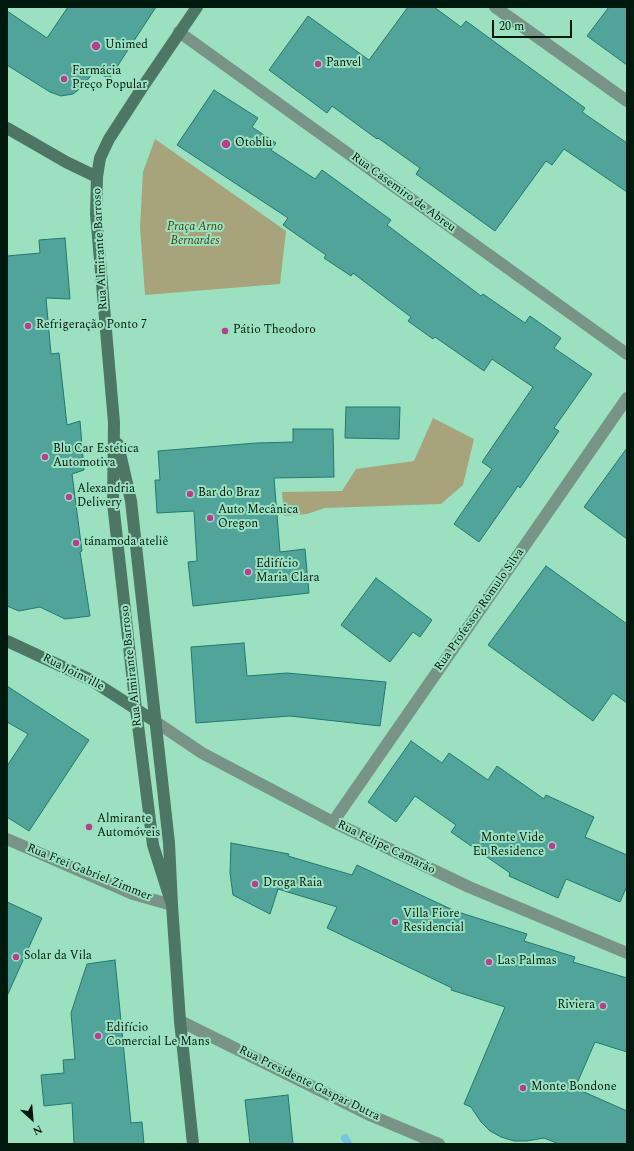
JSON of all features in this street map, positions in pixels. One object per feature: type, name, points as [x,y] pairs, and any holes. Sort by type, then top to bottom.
[{"type":"main road","name":"Rua Almirante Barroso","points":[[172,905],[153,845],[113,503],[114,423],[96,214],[97,177],[100,158],[109,139],[197,7]]},
{"type":"main road","points":[[7,128],[66,162],[97,177]]},
{"type":"main road","name":"Rua Almirante Barroso","points":[[114,423],[131,501],[156,722],[169,843],[180,1021],[193,1144]]},
{"type":"main road","name":"Rua Joinville","points":[[7,641],[91,680],[156,722]]},
{"type":"street","points":[[495,7],[627,101]]},
{"type":"street","name":"Rua Casemiro de Abreu","points":[[179,32],[627,354]]},
{"type":"street","name":"Rua Professor Rômulo Silva","points":[[333,822],[627,398]]},
{"type":"street","name":"Rua Felipe Camarão","points":[[156,722],[202,753],[333,822],[468,888],[627,953]]},
{"type":"street","name":"Rua Frei Gabriel Zimmer","points":[[7,839],[133,894],[172,905]]},
{"type":"street","name":"Rua Presidente Gaspar Dutra","points":[[180,1021],[372,1116],[439,1144]]},
{"type":"green space","name":"Praça Arno Bernardes","points":[[155,139],[286,231],[280,284],[145,295],[140,227],[143,172]]},
{"type":"green space","points":[[433,418],[474,439],[463,485],[441,504],[325,508],[307,514],[284,516],[282,492],[342,491],[356,469],[414,461]]},
{"type":"building","points":[[68,7],[156,7],[109,79],[95,70],[82,87],[73,94],[61,96],[50,92],[7,65],[7,11],[47,38]]},
{"type":"building","points":[[408,7],[434,7],[461,27],[466,21],[585,108],[582,112],[627,143],[627,192],[564,149],[552,165],[546,161],[495,231],[416,174],[420,168],[378,138],[377,139],[332,106],[327,113],[269,70],[308,16],[369,60]]},
{"type":"building","points":[[609,7],[627,7],[627,65],[587,36]]},
{"type":"building","points":[[214,90],[258,118],[252,127],[276,143],[271,150],[315,179],[322,170],[391,220],[387,225],[481,296],[483,294],[525,323],[530,316],[561,338],[554,348],[592,374],[554,428],[559,431],[520,488],[518,486],[479,542],[454,524],[492,469],[482,462],[533,387],[492,359],[484,371],[435,337],[433,339],[408,321],[411,317],[353,273],[351,276],[324,258],[326,255],[283,225],[288,218],[177,145]]},
{"type":"building","points":[[65,238],[70,299],[46,298],[51,354],[59,353],[67,425],[80,421],[84,470],[72,474],[82,551],[80,552],[90,616],[65,619],[40,607],[19,611],[7,606],[7,256],[40,253],[39,240]]},
{"type":"building","points":[[346,407],[400,407],[399,439],[345,438]]},
{"type":"building","points":[[293,429],[333,429],[334,477],[274,478],[280,552],[305,549],[309,593],[193,606],[188,562],[197,561],[194,511],[157,513],[155,480],[160,480],[158,451],[256,443],[293,442]]},
{"type":"building","points":[[627,448],[627,539],[584,507]]},
{"type":"building","points":[[546,566],[627,624],[627,703],[613,693],[593,721],[488,645]]},
{"type":"building","points":[[376,578],[432,620],[420,637],[413,632],[390,662],[341,625]]},
{"type":"building","points":[[244,643],[247,676],[287,673],[386,682],[380,726],[290,716],[196,723],[191,647]]},
{"type":"building","points":[[7,686],[89,740],[29,831],[7,817],[7,766],[28,734],[7,722]]},
{"type":"building","points":[[411,741],[442,763],[449,753],[488,780],[497,766],[544,799],[546,795],[594,817],[585,837],[627,855],[627,886],[620,902],[566,879],[558,898],[509,876],[510,873],[451,832],[456,825],[415,796],[396,822],[368,802]]},
{"type":"building","points":[[231,843],[289,854],[288,856],[352,875],[357,865],[455,911],[527,934],[524,941],[575,957],[573,962],[627,978],[627,1052],[595,1042],[575,1088],[627,1111],[627,1144],[559,1144],[544,1138],[527,1141],[514,1141],[501,1137],[490,1131],[481,1122],[471,1107],[464,1104],[505,1007],[451,990],[452,988],[327,928],[337,907],[278,889],[270,914],[233,895],[230,873]]},
{"type":"building","name":"Solar da Vila","points":[[7,902],[42,918],[7,996]]},
{"type":"building","name":"Edifício Comercial Le Mans","points":[[115,960],[131,1123],[142,1122],[144,1144],[74,1144],[72,1103],[44,1106],[41,1075],[64,1073],[63,1060],[75,1059],[71,1013],[87,964]]},
{"type":"building","points":[[288,1095],[293,1144],[250,1144],[245,1100]]},
{"type":"waterway","points":[[345,1138],[348,1144]]},
{"type":"place","name":"Unimed","points":[[96,46]]},
{"type":"place","name":"Panvel","points":[[318,64]]},
{"type":"place","name":"Farmácia Preço Popular","points":[[64,79]]},
{"type":"place","name":"Otoblu","points":[[226,144]]},
{"type":"place","name":"Refrigeração Ponto 7","points":[[28,326]]},
{"type":"place","name":"Pátio Theodoro","points":[[225,331]]},
{"type":"place","name":"Blu Car Estética Automotiva","points":[[45,457]]},
{"type":"place","name":"Bar do Braz","points":[[190,494]]},
{"type":"place","name":"Alexandria Delivery","points":[[69,497]]},
{"type":"place","name":"Auto Mecânica Oregon","points":[[210,518]]},
{"type":"place","name":"tánamoda ateliê","points":[[76,543]]},
{"type":"place","name":"Edifício Maria Clara","points":[[248,572]]},
{"type":"place","name":"Almirante Automóveis","points":[[89,827]]},
{"type":"place","name":"Monte Vide Eu Residence","points":[[552,846]]},
{"type":"place","name":"Droga Raia","points":[[255,884]]},
{"type":"place","name":"Villa Fiore Residencial","points":[[395,922]]},
{"type":"place","name":"Solar da Vila","points":[[16,957]]},
{"type":"place","name":"Las Palmas","points":[[489,962]]},
{"type":"place","name":"Riviera","points":[[603,1006]]},
{"type":"place","name":"Edifício Comercial Le Mans","points":[[98,1036]]},
{"type":"place","name":"Monte Bondone","points":[[523,1088]]}]
